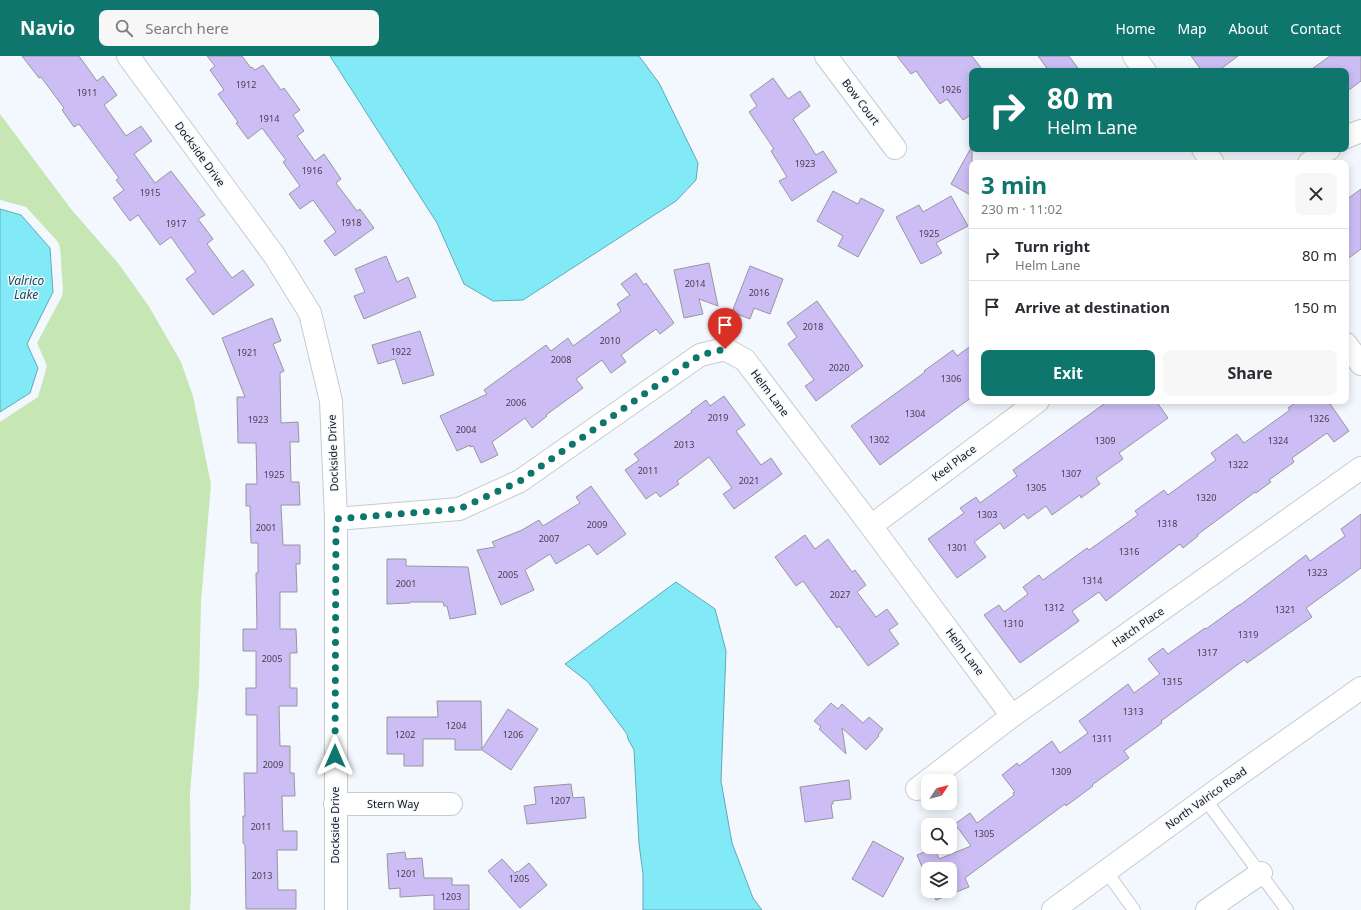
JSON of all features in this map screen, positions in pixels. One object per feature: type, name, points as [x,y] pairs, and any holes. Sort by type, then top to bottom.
[{"type":"street","name":"Dockside Drive","points":[[128,56],[274,255],[310,313],[331,401],[336,519],[336,910]]},
{"type":"street","name":"Bow Court","points":[[826,56],[895,148]]},
{"type":"street","points":[[1134,56],[1143,68]]},
{"type":"street","points":[[1349,136],[1361,131]]},
{"type":"street","points":[[1313,160],[1324,152]]},
{"type":"street","points":[[1349,348],[1361,364]]},
{"type":"street","name":"Helm Lane","points":[[336,519],[459,509],[520,481],[700,355],[725,349],[745,360],[1012,716]]},
{"type":"street","name":"Keel Place","points":[[871,526],[1034,404]]},
{"type":"street","name":"Hatch Place","points":[[916,789],[1012,716],[1361,468]]},
{"type":"street","name":"North Valrico Road","points":[[1053,910],[1361,688]]},
{"type":"street","name":"Stern Way","points":[[335,804],[451,804]]},
{"type":"street","points":[[1207,910],[1261,873]]},
{"type":"lane","points":[[1205,799],[1287,910]]},
{"type":"lane","points":[[1106,871],[1134,910]]},
{"type":"green space","points":[[0,114],[71,209],[118,263],[148,305],[181,362],[193,396],[211,484],[201,602],[199,684],[190,793],[190,910],[0,910],[0,422],[38,397],[47,366],[37,343],[62,296],[63,290],[60,247],[58,242],[26,207],[0,200]]},
{"type":"water","points":[[330,56],[639,56],[659,83],[698,163],[696,180],[676,201],[523,300],[493,301],[464,284],[437,223]]},
{"type":"water","name":"Valrico Lake","points":[[0,209],[21,215],[50,248],[53,292],[27,344],[38,368],[30,393],[0,412]]},
{"type":"water","points":[[676,582],[715,609],[726,651],[721,781],[732,843],[753,898],[762,910],[643,910],[643,874],[639,844],[634,750],[627,734],[588,682],[565,664]]},
{"type":"building","points":[[22,56],[79,56],[97,81],[103,76],[117,95],[104,105],[126,136],[141,126],[152,141],[134,154],[155,183],[171,171],[205,215],[198,219],[213,239],[207,244],[232,278],[243,270],[254,285],[213,315],[186,279],[196,272],[171,237],[160,245],[138,215],[130,221],[113,198],[124,190],[116,180],[119,178],[79,124],[74,127],[62,110],[64,108],[41,77],[39,78]]},
{"type":"building","points":[[207,56],[242,56],[251,68],[252,67],[255,70],[263,65],[281,90],[284,88],[300,110],[293,115],[304,131],[297,136],[315,161],[324,154],[341,179],[336,183],[357,211],[360,209],[374,228],[335,256],[324,241],[336,232],[313,200],[300,209],[289,194],[300,186],[283,162],[286,160],[262,128],[248,139],[236,123],[238,122],[218,94],[224,90],[210,70],[215,66]]},
{"type":"building","points":[[897,56],[972,56],[981,68],[969,68],[969,116],[963,120],[947,99],[940,104],[916,71],[911,74]]},
{"type":"building","points":[[1038,56],[1069,56],[1078,68],[1047,68]]},
{"type":"building","points":[[1191,56],[1238,56],[1222,68],[1200,68]]},
{"type":"building","points":[[1330,56],[1361,56],[1361,81],[1349,90],[1349,68],[1313,68]]},
{"type":"building","points":[[773,78],[788,99],[800,91],[810,106],[793,119],[816,155],[823,151],[837,172],[792,201],[779,181],[787,177],[771,151],[774,149],[749,112],[757,106],[750,95]]},
{"type":"building","points":[[969,151],[972,152],[972,160],[969,160],[969,194],[951,184]]},
{"type":"building","points":[[1361,189],[1361,249],[1349,258],[1349,198]]},
{"type":"building","points":[[833,191],[858,204],[861,198],[884,210],[858,257],[838,246],[843,236],[817,221]]},
{"type":"building","points":[[951,196],[968,226],[936,243],[942,253],[921,264],[896,217],[919,205],[923,212]]},
{"type":"building","points":[[386,256],[397,282],[408,277],[416,297],[364,319],[354,296],[365,292],[355,269]]},
{"type":"building","points":[[709,263],[718,306],[699,299],[703,314],[684,318],[674,270]]},
{"type":"building","points":[[750,266],[783,279],[770,314],[754,308],[750,319],[732,312]]},
{"type":"building","points":[[636,273],[644,285],[646,283],[674,323],[660,334],[656,329],[621,355],[626,362],[611,373],[602,360],[576,379],[583,388],[546,415],[547,416],[532,428],[525,418],[492,442],[498,455],[481,463],[473,446],[470,447],[470,445],[457,451],[440,416],[487,394],[484,390],[546,345],[551,351],[568,338],[573,346],[621,311],[617,304],[630,295],[621,284]]},
{"type":"building","points":[[817,301],[863,366],[816,401],[805,386],[814,380],[788,344],[797,337],[787,323]]},
{"type":"building","points":[[272,318],[281,341],[273,344],[284,371],[280,373],[281,423],[298,422],[299,442],[290,442],[291,482],[299,482],[300,505],[281,505],[283,545],[300,545],[300,564],[296,564],[297,592],[280,592],[280,629],[296,629],[297,653],[290,653],[290,688],[297,688],[297,706],[279,706],[280,746],[290,746],[290,773],[294,773],[295,796],[282,796],[283,831],[297,831],[297,850],[277,850],[278,890],[296,890],[296,909],[246,909],[245,845],[243,843],[243,816],[245,816],[244,773],[257,773],[257,715],[246,715],[246,688],[256,688],[256,651],[243,651],[243,629],[257,629],[256,573],[258,573],[258,543],[251,543],[250,506],[246,506],[246,484],[257,484],[256,443],[238,443],[237,397],[245,397],[222,338]]},
{"type":"building","points":[[420,331],[434,375],[403,384],[395,359],[378,364],[372,345]]},
{"type":"building","points":[[969,347],[969,399],[880,465],[851,426],[953,350],[957,356]]},
{"type":"building","points":[[724,396],[745,425],[736,431],[761,465],[771,458],[782,474],[734,509],[723,494],[732,488],[709,457],[677,481],[679,484],[660,497],[656,492],[646,499],[625,470],[639,460],[634,454],[692,412],[691,411],[706,400],[710,406]]},
{"type":"building","points":[[1104,404],[1158,404],[1168,418],[1119,453],[1123,459],[1096,478],[1100,484],[1081,498],[1080,495],[1052,515],[1046,506],[1028,519],[1024,514],[1004,529],[1000,523],[974,542],[986,557],[957,578],[928,539],[964,513],[960,508],[976,497],[980,503],[1017,476],[1013,470]]},
{"type":"building","points":[[1294,404],[1330,404],[1349,431],[1334,442],[1327,433],[1292,458],[1294,462],[1269,480],[1271,482],[1197,535],[1198,536],[1183,548],[1180,544],[1106,601],[1099,592],[1072,611],[1079,621],[1020,663],[984,615],[999,605],[1004,612],[1028,594],[1023,587],[1039,575],[1043,580],[1087,548],[1089,550],[1138,515],[1135,511],[1164,490],[1168,495],[1216,460],[1211,453],[1237,434],[1244,443],[1290,410],[1288,408]]},
{"type":"building","points":[[591,486],[626,534],[597,555],[589,544],[556,564],[550,554],[525,570],[534,590],[501,605],[477,550],[495,547],[492,542],[522,530],[539,520],[543,526],[580,503],[576,497]]},
{"type":"building","points":[[1361,514],[1361,568],[1306,608],[1312,617],[1247,663],[1244,660],[1161,721],[1162,723],[1124,751],[1129,758],[1066,806],[1065,804],[965,878],[969,887],[957,892],[957,862],[921,862],[921,864],[917,855],[921,853],[937,854],[939,859],[951,854],[957,854],[957,852],[971,846],[957,827],[957,823],[970,813],[977,823],[1014,795],[1013,793],[1015,792],[1002,775],[1017,763],[1019,766],[1052,741],[1060,753],[1088,733],[1079,721],[1128,684],[1134,693],[1160,674],[1148,659],[1163,648],[1168,654],[1205,628],[1206,629],[1306,555],[1310,561],[1345,536],[1341,529]]},
{"type":"building","points":[[805,535],[815,549],[828,539],[852,572],[855,570],[866,585],[857,592],[876,617],[887,609],[898,624],[889,630],[899,644],[868,666],[839,626],[837,628],[803,581],[796,586],[775,557]]},
{"type":"building","points":[[387,559],[406,559],[406,566],[468,567],[476,614],[450,619],[447,606],[444,606],[443,602],[387,604]]},
{"type":"building","points":[[437,701],[481,701],[482,749],[508,709],[538,729],[511,770],[482,750],[455,750],[455,739],[423,739],[423,766],[404,766],[404,754],[387,754],[387,717],[438,717]]},
{"type":"building","points":[[831,703],[838,709],[842,704],[863,723],[869,717],[883,729],[878,735],[879,736],[866,750],[842,728],[846,754],[819,729],[821,727],[814,721]]},
{"type":"building","points":[[849,780],[851,799],[833,801],[833,804],[831,804],[833,818],[805,822],[800,787]]},
{"type":"building","points":[[571,784],[573,798],[584,797],[586,818],[527,824],[524,806],[536,804],[534,787]]},
{"type":"building","points":[[873,841],[904,858],[883,897],[852,879]]},
{"type":"building","points":[[405,852],[406,859],[422,858],[424,878],[452,878],[452,885],[469,885],[469,910],[434,910],[434,895],[400,897],[400,888],[389,889],[387,854]]},
{"type":"building","points":[[502,859],[515,873],[529,863],[547,885],[520,908],[488,871]]},
{"type":"route","points":[[335,756],[336,519],[459,509],[520,481],[700,355],[725,349]]}]
